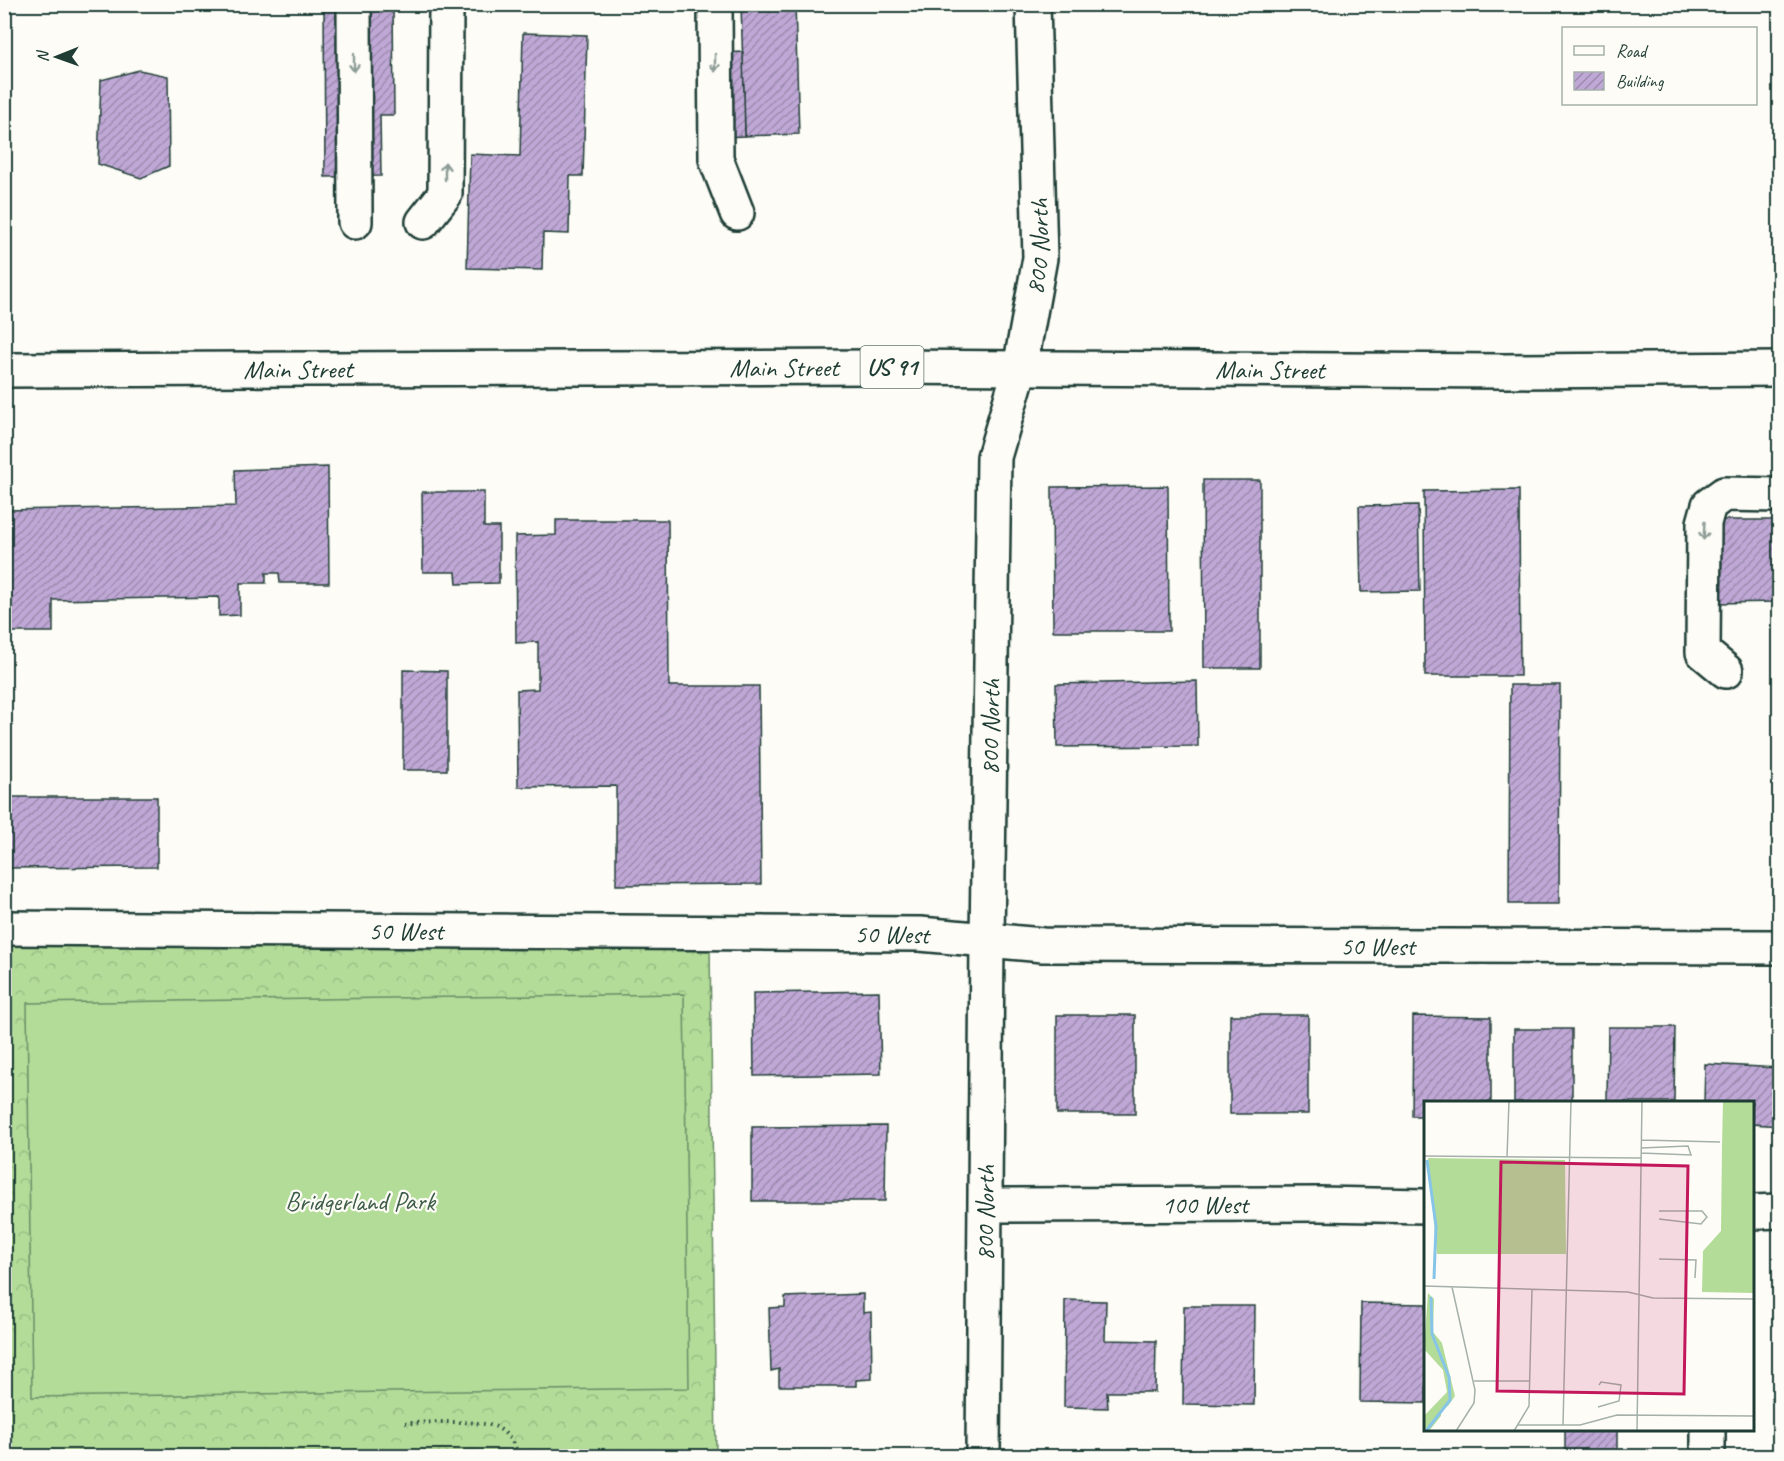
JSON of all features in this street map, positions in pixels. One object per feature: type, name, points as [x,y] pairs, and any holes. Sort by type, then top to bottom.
[{"type":"street","points":[[354,4],[355,222]]},
{"type":"street","points":[[423,222],[445,194],[446,4]]},
{"type":"street","points":[[715,4],[716,159],[737,213]]},
{"type":"street","name":"800 North","points":[[983,1456],[994,457],[1020,368],[1040,258],[1034,4]]},
{"type":"street","name":"Main Street","points":[[4,370],[413,367],[1505,371],[1779,369]]},
{"type":"street","points":[[1726,670],[1702,652],[1704,523],[1709,505],[1724,494],[1779,495]]},
{"type":"street","name":"50 West","points":[[4,928],[908,934],[1055,945],[1779,947]]},
{"type":"street","name":"100 West","points":[[986,1205],[1424,1206]]},
{"type":"street","points":[[1754,1212],[1779,1210]]},
{"type":"street","points":[[1707,1431],[1708,1456]]},
{"type":"path","points":[[405,1424],[483,1423],[498,1428],[514,1443],[519,1456]]},
{"type":"path","points":[[757,1456],[797,1451],[819,1456]]},
{"type":"green space","name":"Bridgerland Park","points":[[710,945],[716,1456],[5,1456],[4,946]]},
{"type":"green space","name":"Bridgerland Park","points":[[684,994],[689,1388],[32,1397],[27,1003]]},
{"type":"building","points":[[324,4],[393,4],[394,115],[380,115],[381,176],[325,177]]},
{"type":"building","points":[[741,4],[795,4],[799,134],[745,136]]},
{"type":"building","points":[[523,33],[587,35],[583,176],[570,176],[569,234],[543,233],[542,270],[467,268],[470,154],[520,156]]},
{"type":"building","points":[[743,52],[745,136],[724,137],[721,53]]},
{"type":"building","points":[[139,70],[168,76],[169,166],[141,178],[98,164],[101,80]]},
{"type":"building","points":[[328,467],[329,583],[280,583],[279,573],[266,573],[266,583],[240,583],[240,615],[219,616],[219,597],[53,600],[53,632],[4,632],[4,510],[236,506],[235,470]]},
{"type":"building","points":[[1203,480],[1260,480],[1260,668],[1204,668]]},
{"type":"building","points":[[1168,486],[1169,631],[1053,631],[1052,487]]},
{"type":"building","points":[[1519,490],[1520,676],[1425,676],[1424,491]]},
{"type":"building","points":[[422,492],[484,492],[484,527],[499,527],[499,583],[457,584],[456,572],[423,572]]},
{"type":"building","points":[[1418,505],[1420,591],[1361,592],[1359,506]]},
{"type":"building","points":[[556,520],[668,520],[669,686],[759,686],[761,884],[616,885],[616,786],[518,787],[517,690],[538,689],[538,642],[516,643],[515,536],[556,535]]},
{"type":"building","points":[[1715,520],[1780,520],[1780,602],[1715,603]]},
{"type":"building","points":[[403,670],[447,671],[447,770],[403,770]]},
{"type":"building","points":[[1197,681],[1198,746],[1057,747],[1056,684]]},
{"type":"building","points":[[1510,685],[1560,685],[1559,904],[1509,904]]},
{"type":"building","points":[[4,797],[157,797],[157,867],[4,868]]},
{"type":"building","points":[[879,991],[881,1074],[754,1076],[753,993]]},
{"type":"building","points":[[1057,1015],[1135,1015],[1135,1114],[1057,1114]]},
{"type":"building","points":[[1230,1015],[1308,1015],[1308,1114],[1230,1114]]},
{"type":"building","points":[[1413,1016],[1491,1017],[1491,1101],[1424,1101],[1424,1116],[1412,1116]]},
{"type":"building","points":[[1608,1027],[1675,1027],[1674,1101],[1607,1101]]},
{"type":"building","points":[[1514,1029],[1572,1029],[1572,1101],[1514,1101]]},
{"type":"building","points":[[1705,1064],[1780,1068],[1780,1126],[1754,1124],[1754,1101],[1704,1101]]},
{"type":"building","points":[[886,1126],[885,1201],[752,1201],[752,1127]]},
{"type":"building","points":[[863,1294],[863,1313],[871,1312],[872,1379],[856,1380],[856,1386],[779,1386],[779,1369],[771,1371],[769,1308],[785,1307],[785,1297]]},
{"type":"building","points":[[1065,1300],[1106,1301],[1105,1340],[1156,1341],[1155,1392],[1107,1392],[1108,1408],[1064,1407]]},
{"type":"building","points":[[1361,1303],[1424,1304],[1424,1403],[1360,1402]]},
{"type":"building","points":[[1184,1306],[1255,1306],[1254,1405],[1183,1404]]},
{"type":"building","points":[[1565,1431],[1617,1431],[1617,1456],[1565,1456]]},
{"type":"building","points":[[1143,1450],[1143,1456],[1065,1456],[1065,1451]]}]
